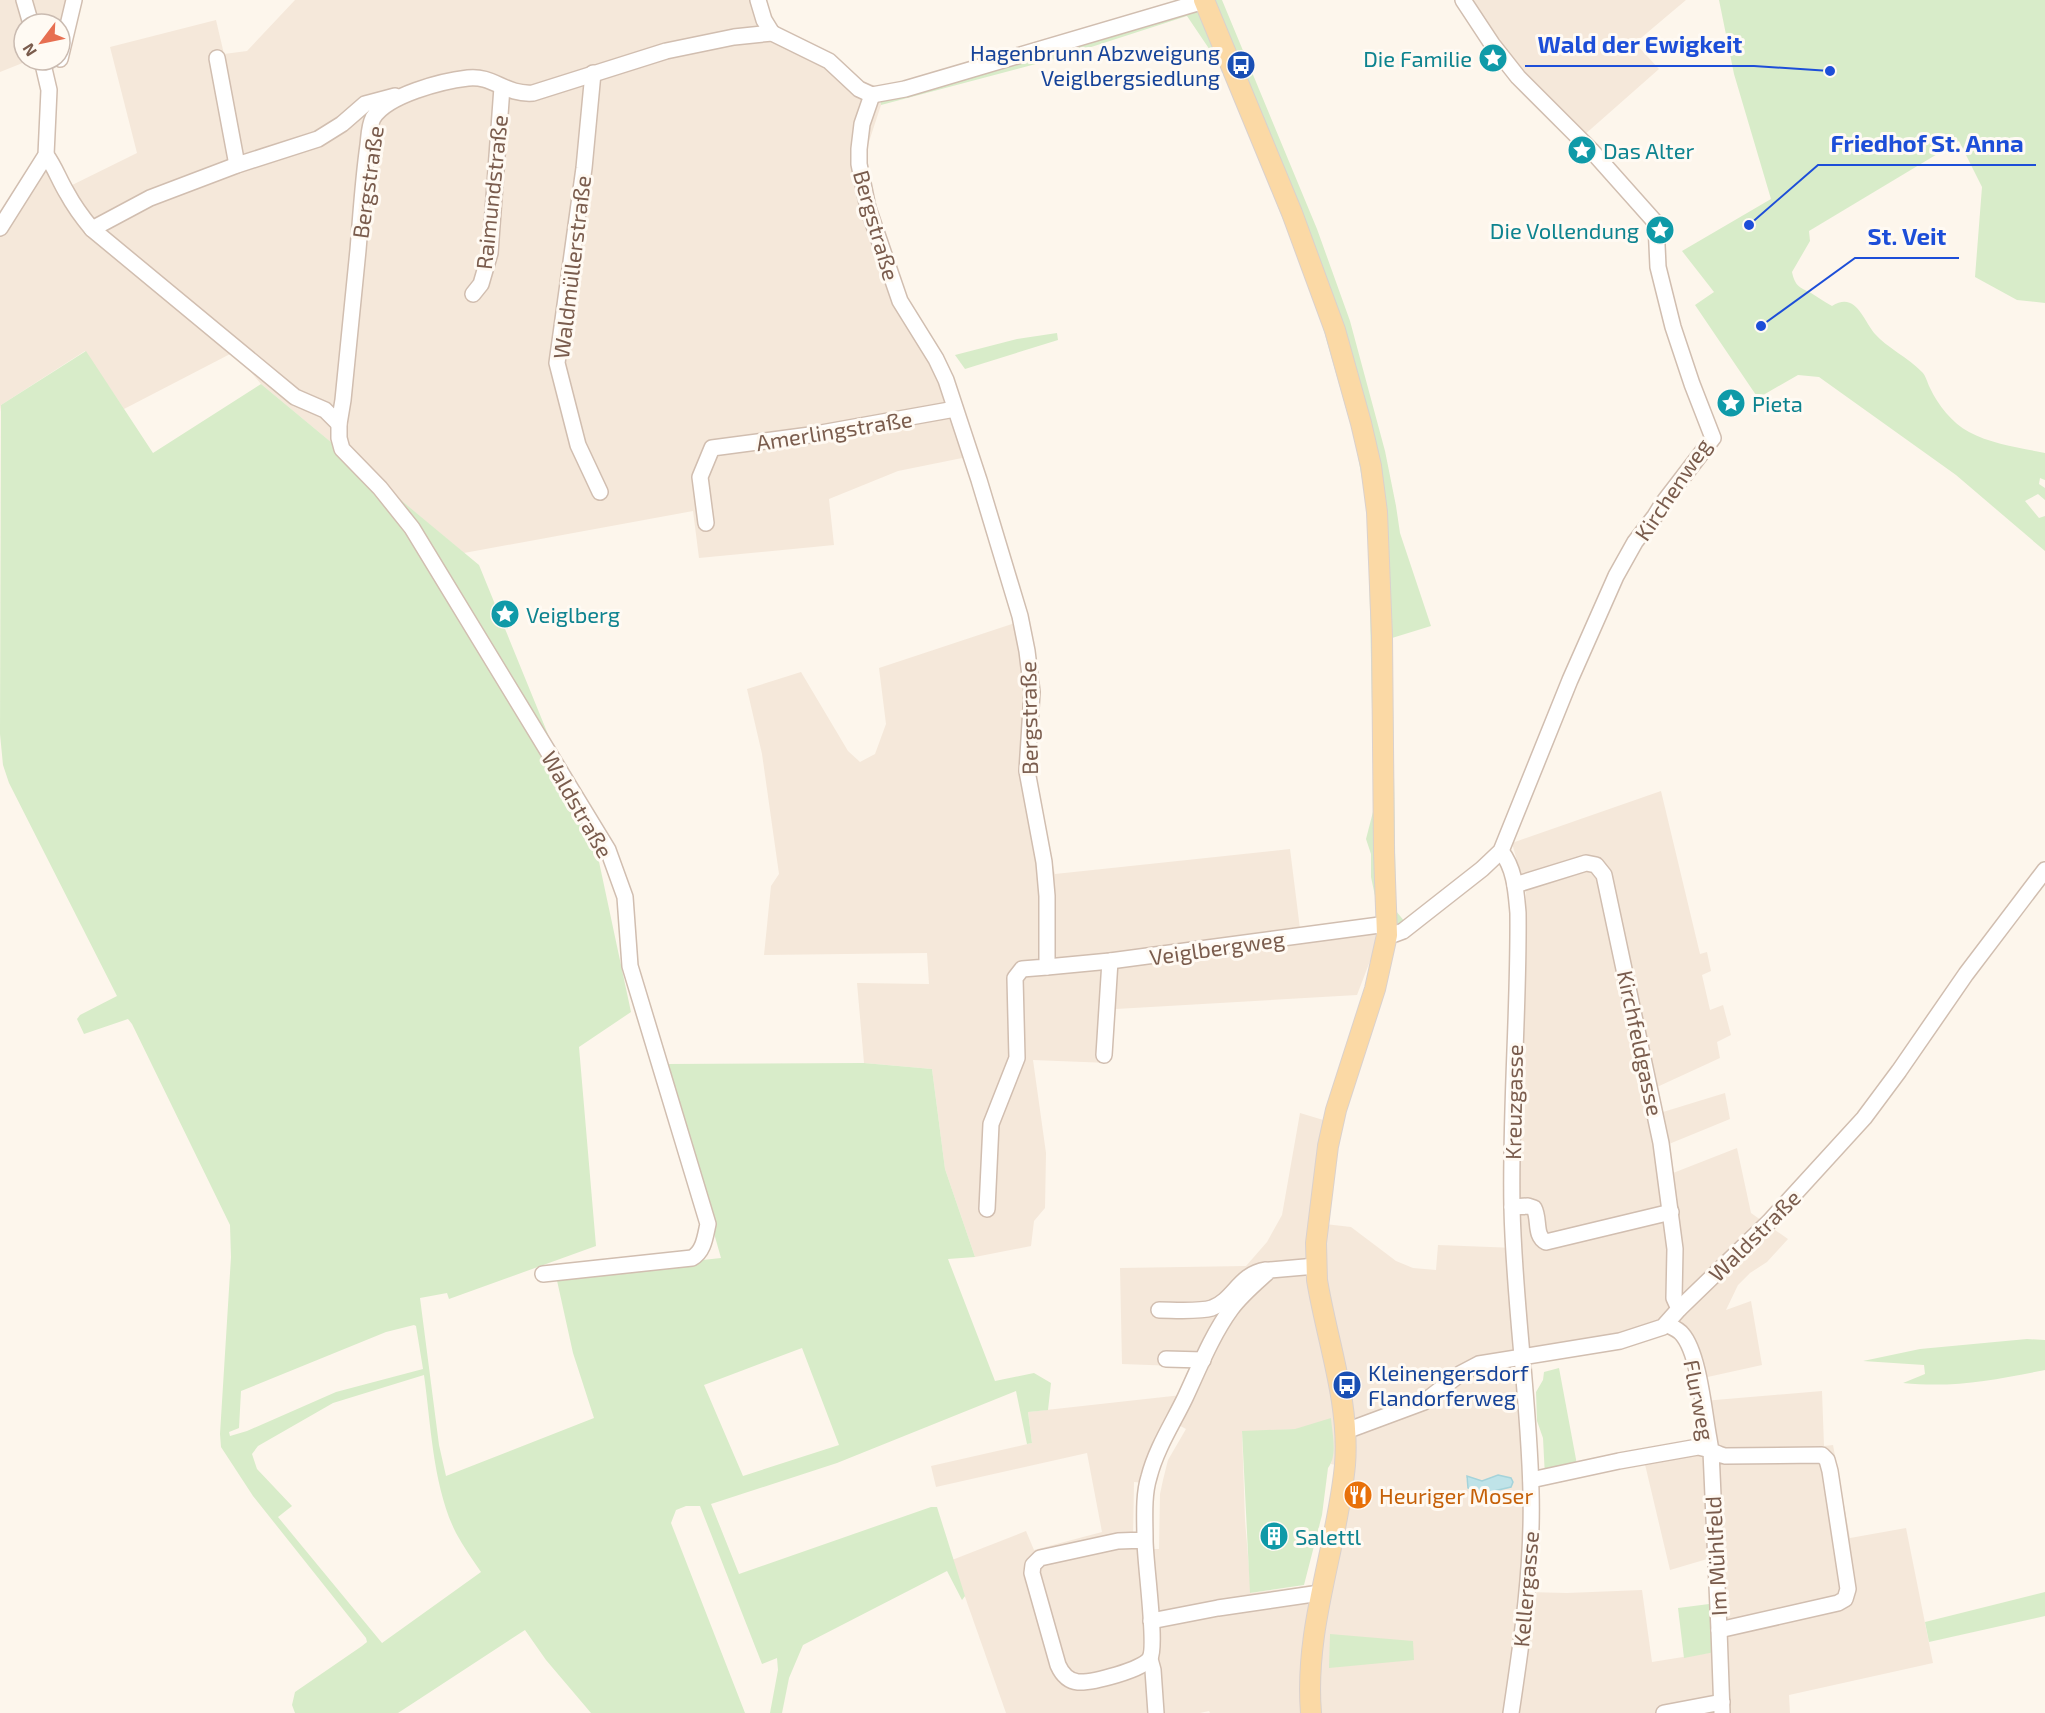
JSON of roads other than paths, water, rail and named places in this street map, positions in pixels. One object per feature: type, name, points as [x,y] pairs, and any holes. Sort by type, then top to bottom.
[{"type":"main road","points":[[1204,0],[1318,282],[1348,373],[1371,466],[1377,512],[1382,636],[1387,930],[1375,989],[1332,1125],[1318,1214],[1316,1266],[1346,1431],[1341,1498],[1320,1593],[1311,1648],[1311,1713]]},
{"type":"street","points":[[758,0],[764,20],[772,33],[829,61],[860,90],[872,95],[905,89],[1204,0]]},
{"type":"street","name":"Kirchenweg","points":[[1387,930],[1395,934],[1403,930],[1482,869],[1501,850],[1570,680],[1616,576],[1635,542],[1713,438],[1673,327],[1658,267],[1656,223],[1591,150],[1518,77],[1492,44],[1463,0]]},
{"type":"street","name":"Bergstraße","points":[[339,424],[362,185],[371,124],[379,112],[404,94],[470,78],[491,82],[513,92],[533,93],[592,72],[682,47],[734,37],[772,33]]},
{"type":"street","points":[[216,58],[237,165]]},
{"type":"street","points":[[0,228],[46,155],[48,90],[44,72]]},
{"type":"street","points":[[48,90],[55,72]]},
{"type":"street","name":"Waldmüllerstraße","points":[[592,72],[584,168],[557,363],[578,445],[600,492]]},
{"type":"street","name":"Raimundstraße","points":[[473,294],[481,284],[490,253],[502,87]]},
{"type":"street","points":[[92,229],[150,198],[237,165],[318,139],[342,124],[365,104],[404,94]]},
{"type":"street","name":"Bergstraße","points":[[872,95],[862,124],[859,149],[859,164],[868,208],[900,301],[940,367],[979,480],[1018,608],[1029,658],[1032,692],[1027,771],[1045,870],[1047,967]]},
{"type":"street","points":[[46,155],[78,211],[92,229],[295,397],[325,410],[339,424]]},
{"type":"street","name":"Amerlingstraße","points":[[706,523],[700,477],[712,448],[810,435],[955,410]]},
{"type":"street","name":"Waldstraße","points":[[339,424],[342,449],[380,488],[412,528],[608,850],[626,897],[630,966],[708,1224],[703,1246],[699,1254],[692,1258],[543,1274]]},
{"type":"street","name":"Kreuzgasse","points":[[1501,850],[1508,861],[1515,885],[1518,934],[1511,1148],[1513,1250],[1523,1357]]},
{"type":"street","name":"Kirchfeldgasse","points":[[1515,885],[1587,863],[1596,865],[1604,875],[1659,1132],[1676,1255],[1674,1298],[1679,1309]]},
{"type":"street","name":"Waldstraße","points":[[1346,1431],[1424,1402],[1472,1366],[1620,1341],[1654,1332],[1666,1324],[1769,1222],[1874,1106],[1966,974],[2045,870]]},
{"type":"street","name":"Veiglbergweg","points":[[1047,967],[1387,930]]},
{"type":"street","points":[[1104,1055],[1110,961]]},
{"type":"street","points":[[987,1209],[991,1124],[1017,1058],[1015,978],[1022,969],[1047,967]]},
{"type":"street","points":[[1512,1207],[1534,1208],[1539,1236],[1546,1242],[1671,1212]]},
{"type":"street","points":[[1159,1310],[1212,1308],[1256,1272],[1316,1266]]},
{"type":"street","points":[[1145,1540],[1118,1541],[1040,1558],[1035,1562],[1032,1570],[1058,1665],[1066,1677],[1079,1682],[1120,1674],[1140,1668],[1150,1659],[1152,1653],[1151,1621],[1145,1540],[1147,1483],[1162,1444],[1203,1360],[1233,1306],[1270,1270]]},
{"type":"street","name":"Flurweg","points":[[1666,1324],[1683,1335],[1694,1360],[1710,1451]]},
{"type":"street","name":"Kellergasse","points":[[1511,1713],[1531,1545],[1531,1480],[1523,1357]]},
{"type":"street","points":[[1166,1359],[1203,1360]]},
{"type":"street","name":"Im Mühlfeld","points":[[1531,1480],[1701,1447],[1725,1456],[1814,1453],[1824,1456],[1830,1471],[1848,1589],[1845,1599],[1838,1604],[1719,1629],[1710,1451]]},
{"type":"street","points":[[1151,1621],[1218,1608],[1320,1593]]},
{"type":"street","points":[[1664,1713],[1722,1708],[1719,1629]]},
{"type":"street","points":[[1150,1659],[1156,1713]]},
{"type":"water","points":[[1498,1475],[1511,1478],[1513,1482],[1511,1487],[1485,1493],[1468,1488],[1467,1476],[1482,1481]]},
{"type":"place","name":"Die Familie","points":[[1493,58]]},
{"type":"place","name":"Hagenbrunn Abzweigung Veiglbergsiedlung","points":[[1241,65]]},
{"type":"place","name":"Wald der Ewigkeit","points":[[1830,71]]},
{"type":"place","name":"Das Alter","points":[[1582,150]]},
{"type":"place","name":"Friedhof St. Anna","points":[[1749,225]]},
{"type":"place","name":"Die Vollendung","points":[[1660,230]]},
{"type":"place","name":"St. Veit","points":[[1761,326]]},
{"type":"place","name":"Pieta","points":[[1731,403]]},
{"type":"place","name":"Veiglberg","points":[[505,614]]},
{"type":"place","name":"Kleinengersdorf Flandorferweg","points":[[1347,1385]]},
{"type":"place","name":"Heuriger Moser","points":[[1358,1495]]},
{"type":"place","name":"Salettl","points":[[1274,1536]]}]
